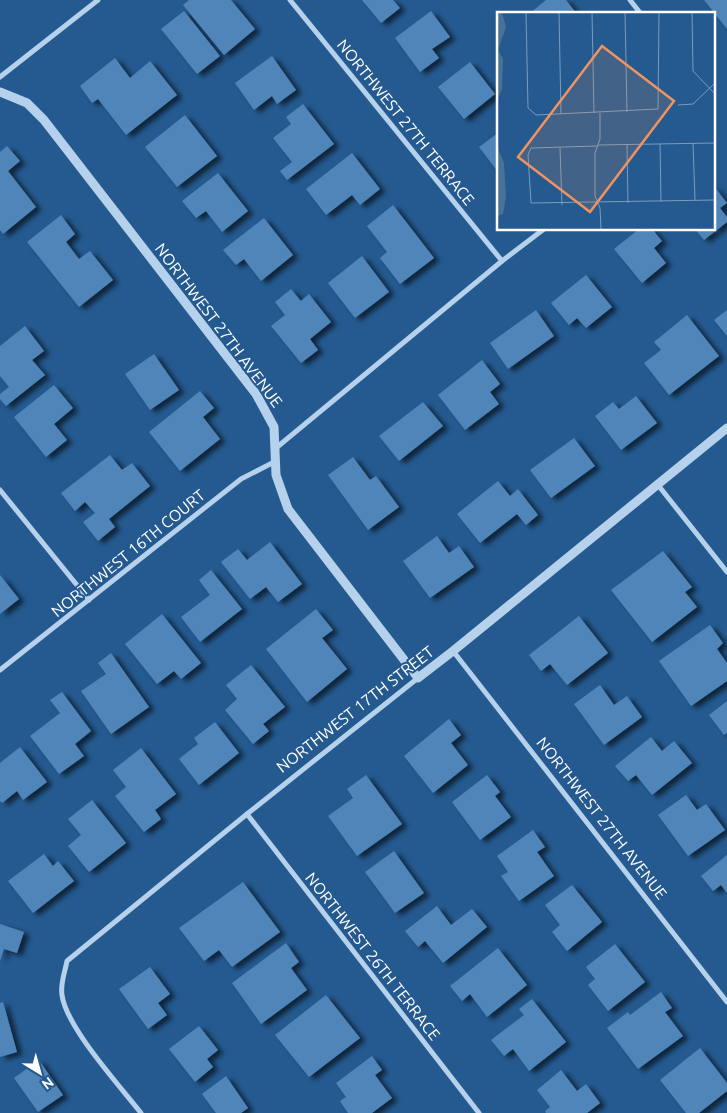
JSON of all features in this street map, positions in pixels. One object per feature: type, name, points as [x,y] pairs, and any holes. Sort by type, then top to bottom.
[{"type":"street","points":[[0,77],[98,0]]},
{"type":"street","name":"NORTHWEST 27TH TERRACE","points":[[290,0],[502,260]]},
{"type":"street","points":[[630,0],[639,12]]},
{"type":"street","name":"NORTHWEST 27TH AVENUE","points":[[0,92],[27,104],[44,120],[256,394],[274,426],[276,475],[288,509],[418,678]]},
{"type":"street","points":[[276,448],[502,260],[543,230]]},
{"type":"street","name":"NORTHWEST 17TH STREET","points":[[141,1113],[84,1040],[69,1016],[62,996],[62,982],[67,961],[727,428]]},
{"type":"street","name":"NORTHWEST 16TH COURT","points":[[0,670],[241,479],[276,461]]},
{"type":"street","points":[[658,485],[727,572]]},
{"type":"street","points":[[0,490],[89,600]]},
{"type":"street","name":"NORTHWEST 27TH AVENUE","points":[[453,651],[727,1002]]},
{"type":"street","name":"NORTHWEST 26TH TERRACE","points":[[247,814],[479,1113]]},
{"type":"building","points":[[189,0],[231,0],[255,29],[224,55],[183,5]]},
{"type":"building","points":[[362,0],[393,0],[400,8],[381,23]]},
{"type":"building","points":[[546,0],[566,0],[575,12],[531,12]]},
{"type":"building","points":[[704,0],[727,0],[727,29],[714,12]]},
{"type":"building","points":[[184,11],[220,56],[197,74],[161,29]]},
{"type":"building","points":[[431,11],[450,37],[432,49],[439,58],[420,72],[395,38]]},
{"type":"building","points":[[272,56],[296,90],[277,104],[272,96],[254,110],[235,83]]},
{"type":"building","points":[[115,58],[130,78],[150,61],[177,95],[126,135],[98,99],[92,103],[80,86]]},
{"type":"building","points":[[470,62],[495,94],[464,119],[438,87]]},
{"type":"building","points":[[303,104],[334,144],[287,180],[280,171],[292,162],[273,138],[291,124],[286,117]]},
{"type":"building","points":[[185,115],[217,156],[177,187],[145,147]]},
{"type":"building","points":[[497,134],[497,171],[479,147]]},
{"type":"building","points":[[7,146],[20,161],[8,171],[36,207],[3,234],[0,230],[0,152]]},
{"type":"building","points":[[352,153],[380,189],[360,205],[352,195],[326,215],[306,189]]},
{"type":"building","points":[[218,173],[248,211],[222,232],[206,211],[196,218],[182,201]]},
{"type":"building","points":[[714,186],[727,203],[720,208],[727,217],[727,222],[704,240],[696,230],[714,230]]},
{"type":"building","points":[[393,205],[434,258],[400,284],[380,258],[387,252],[367,226]]},
{"type":"building","points":[[61,215],[75,234],[66,242],[79,259],[90,251],[113,280],[79,307],[27,242]]},
{"type":"building","points":[[264,218],[293,255],[261,281],[244,259],[236,265],[223,250]]},
{"type":"building","points":[[638,230],[653,230],[662,241],[654,248],[666,263],[642,283],[614,249]]},
{"type":"building","points":[[362,256],[389,292],[355,318],[328,283]]},
{"type":"building","points":[[586,275],[612,307],[586,328],[577,318],[569,325],[551,303]]},
{"type":"building","points":[[291,289],[301,301],[309,294],[331,322],[310,339],[318,350],[301,363],[271,326],[285,315],[275,302]]},
{"type":"building","points":[[536,310],[554,336],[508,369],[490,343]]},
{"type":"building","points":[[727,310],[727,336],[714,320]]},
{"type":"building","points":[[687,315],[719,356],[669,395],[644,363],[661,350],[654,342]]},
{"type":"building","points":[[25,326],[44,351],[32,360],[45,375],[6,406],[0,399],[0,394],[9,387],[0,376],[0,346]]},
{"type":"building","points":[[154,354],[179,390],[150,410],[125,374]]},
{"type":"building","points":[[482,360],[500,384],[490,392],[499,404],[465,430],[438,395]]},
{"type":"building","points":[[54,385],[73,408],[54,424],[67,440],[46,457],[14,417]]},
{"type":"building","points":[[200,391],[214,408],[203,417],[220,439],[180,471],[149,432]]},
{"type":"building","points":[[636,396],[657,423],[621,450],[595,416],[613,402],[619,409]]},
{"type":"building","points":[[423,402],[443,426],[399,461],[379,436]]},
{"type":"building","points":[[574,438],[595,466],[551,498],[530,470]]},
{"type":"building","points":[[110,455],[122,470],[132,463],[150,486],[109,519],[115,527],[98,541],[83,522],[95,513],[85,502],[75,511],[61,493]]},
{"type":"building","points":[[353,457],[370,480],[376,476],[399,507],[368,530],[328,475]]},
{"type":"building","points":[[498,481],[510,496],[518,489],[538,515],[526,525],[517,514],[480,543],[457,514]]},
{"type":"building","points":[[437,536],[449,553],[459,546],[474,567],[430,598],[403,561]]},
{"type":"building","points":[[270,542],[302,584],[278,602],[266,587],[250,599],[221,562],[238,549],[247,560]]},
{"type":"building","points":[[663,551],[692,587],[685,592],[697,607],[652,642],[611,590]]},
{"type":"building","points":[[211,570],[242,609],[200,642],[181,617],[210,595],[199,580]]},
{"type":"building","points":[[0,575],[19,599],[0,614]]},
{"type":"building","points":[[316,609],[333,630],[322,638],[347,669],[307,702],[266,649]]},
{"type":"building","points":[[162,614],[201,663],[181,679],[174,671],[157,684],[125,644]]},
{"type":"building","points":[[579,616],[608,653],[567,685],[550,664],[541,671],[529,655]]},
{"type":"building","points":[[710,625],[723,643],[717,649],[727,663],[727,681],[691,706],[659,661]]},
{"type":"building","points":[[111,653],[149,707],[111,734],[81,691],[106,674],[98,663]]},
{"type":"building","points":[[251,665],[285,707],[263,724],[269,731],[253,744],[225,710],[237,699],[226,685]]},
{"type":"building","points":[[600,685],[614,705],[627,696],[642,717],[604,745],[574,704]]},
{"type":"building","points":[[62,692],[91,731],[75,744],[84,756],[59,774],[30,736],[60,713],[50,700]]},
{"type":"building","points":[[727,701],[727,733],[724,735],[709,715]]},
{"type":"building","points":[[449,719],[461,735],[451,743],[468,765],[433,793],[404,756]]},
{"type":"building","points":[[215,722],[239,753],[199,785],[179,759],[198,744],[194,738]]},
{"type":"building","points":[[651,737],[662,751],[674,741],[692,763],[652,795],[636,775],[628,781],[615,766]]},
{"type":"building","points":[[20,747],[47,782],[23,800],[17,791],[2,803],[0,801],[0,763]]},
{"type":"building","points":[[141,748],[176,794],[155,810],[161,819],[144,832],[115,796],[126,787],[113,770]]},
{"type":"building","points":[[366,775],[402,824],[357,856],[328,816],[353,798],[347,789]]},
{"type":"building","points":[[487,775],[500,792],[495,796],[511,817],[480,840],[452,802]]},
{"type":"building","points":[[686,795],[697,810],[706,804],[725,830],[688,856],[658,815]]},
{"type":"building","points":[[92,800],[126,843],[89,872],[68,846],[81,835],[68,819]]},
{"type":"building","points":[[533,830],[545,847],[537,852],[554,876],[519,901],[501,876],[508,872],[497,856]]},
{"type":"building","points":[[394,851],[424,893],[395,913],[365,872]]},
{"type":"building","points":[[44,854],[53,866],[58,861],[74,881],[33,913],[8,881]]},
{"type":"building","points":[[727,855],[727,893],[721,885],[713,891],[701,876]]},
{"type":"building","points":[[243,882],[280,932],[232,967],[219,950],[204,961],[179,928]]},
{"type":"building","points":[[572,885],[602,922],[567,951],[552,932],[560,925],[545,905]]},
{"type":"building","points":[[437,906],[451,925],[472,909],[487,927],[443,963],[425,941],[418,947],[405,931]]},
{"type":"building","points":[[0,924],[24,932],[17,953],[4,949],[0,961]]},
{"type":"building","points":[[286,943],[299,962],[291,968],[307,990],[261,1024],[232,983]]},
{"type":"building","points":[[615,944],[645,982],[608,1011],[588,985],[595,979],[586,967]]},
{"type":"building","points":[[498,948],[527,985],[487,1017],[470,994],[462,1001],[450,986]]},
{"type":"building","points":[[150,967],[170,994],[158,1003],[167,1015],[148,1029],[119,989]]},
{"type":"building","points":[[661,992],[672,1008],[665,1012],[683,1036],[638,1069],[607,1028],[628,1012],[630,1015]]},
{"type":"building","points":[[326,995],[360,1038],[309,1077],[275,1035]]},
{"type":"building","points":[[532,999],[566,1042],[529,1071],[513,1049],[504,1056],[491,1040],[524,1015],[519,1009]]},
{"type":"building","points":[[3,1002],[17,1052],[0,1057],[0,1003]]},
{"type":"building","points":[[199,1026],[218,1050],[207,1059],[213,1067],[195,1082],[169,1049]]},
{"type":"building","points":[[700,1048],[727,1083],[727,1091],[699,1113],[686,1113],[660,1080]]},
{"type":"building","points":[[372,1056],[382,1070],[375,1075],[392,1098],[372,1113],[348,1113],[340,1101],[346,1097],[336,1083]]},
{"type":"building","points":[[39,1060],[63,1095],[38,1112],[14,1078]]},
{"type":"building","points":[[561,1070],[577,1091],[586,1084],[600,1103],[587,1113],[546,1113],[545,1111],[550,1107],[537,1090]]},
{"type":"building","points":[[226,1076],[248,1108],[241,1113],[216,1113],[202,1094]]}]
